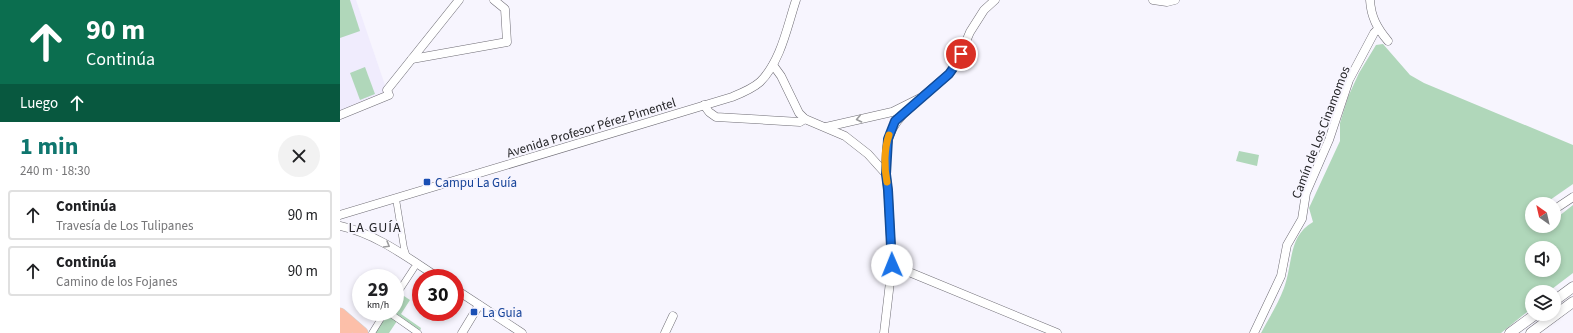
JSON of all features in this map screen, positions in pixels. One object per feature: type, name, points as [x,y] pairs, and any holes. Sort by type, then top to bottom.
[{"type":"main road","points":[[340,314],[362,333]]},
{"type":"main road","points":[[340,328],[346,333]]},
{"type":"street","points":[[340,116],[389,95],[387,90],[459,0]]},
{"type":"street","points":[[412,59],[507,42],[505,9],[494,0]]},
{"type":"street","name":"Avenida Profesor Pérez Pimentel","points":[[340,216],[732,97],[753,87],[773,66],[796,0]]},
{"type":"street","points":[[884,333],[892,265],[886,174],[888,139],[895,121],[949,74],[956,64],[970,32],[984,10],[995,0]]},
{"type":"street","points":[[1152,0],[1167,2],[1175,0]]},
{"type":"street","points":[[1370,0],[1370,12],[1378,29],[1388,41]]},
{"type":"street","name":"Camín de Los Cinamomos","points":[[1254,333],[1282,276],[1287,244],[1302,219],[1306,193],[1329,140],[1349,80],[1374,33],[1378,29]]},
{"type":"street","points":[[773,66],[781,76],[799,113],[805,119],[845,136],[868,154],[886,174]]},
{"type":"street","points":[[826,127],[892,112],[922,97]]},
{"type":"street","points":[[704,105],[716,118],[800,122],[805,119]]},
{"type":"street","points":[[892,112],[894,114],[895,121]]},
{"type":"street","points":[[1561,205],[1573,197]]},
{"type":"street","points":[[396,199],[407,258]]},
{"type":"street","points":[[340,226],[368,234],[425,269]]},
{"type":"street","points":[[892,265],[1057,333]]},
{"type":"street","points":[[404,283],[414,268]]},
{"type":"street","points":[[1561,296],[1573,287]]},
{"type":"street","points":[[464,295],[522,333]]},
{"type":"street","points":[[1531,333],[1573,302]]},
{"type":"street","points":[[462,333],[480,305]]},
{"type":"street","points":[[665,333],[672,316]]},
{"type":"street","points":[[372,333],[380,321]]},
{"type":"street","points":[[400,321],[418,333]]},
{"type":"street","points":[[1510,333],[1526,321]]},
{"type":"shaded area","points":[[340,0],[356,0],[387,91],[340,111]]},
{"type":"green space","points":[[340,0],[350,0],[360,31],[340,38]]},
{"type":"green space","points":[[1383,44],[1410,75],[1424,83],[1573,145],[1573,184],[1554,197],[1525,197],[1525,233],[1561,233],[1561,214],[1573,205],[1573,273],[1557,285],[1525,285],[1525,314],[1501,333],[1261,333],[1284,288],[1295,243],[1305,228],[1313,222],[1309,208],[1340,141],[1340,123],[1348,97],[1359,73],[1376,45]]},
{"type":"green space","points":[[365,67],[375,94],[360,100],[350,73]]},
{"type":"green space","points":[[1239,151],[1259,155],[1257,166],[1236,161]]},
{"type":"green space","points":[[404,296],[410,300],[404,309]]},
{"type":"green space","points":[[404,316],[421,328],[420,331],[404,321]]},
{"type":"green space","points":[[382,321],[397,321],[389,333],[373,333]]},
{"type":"slow traffic","points":[[887,182],[886,149],[889,135]]},
{"type":"place","name":"Campu La Guía","points":[[427,182]]},
{"type":"place","name":"La Guia","points":[[474,312]]},
{"type":"district","name":"LA GUÍA","points":[[375,227]]},
{"type":"route","points":[[892,265],[891,227],[886,174],[886,149],[888,139],[895,121],[949,74],[961,54]]}]
